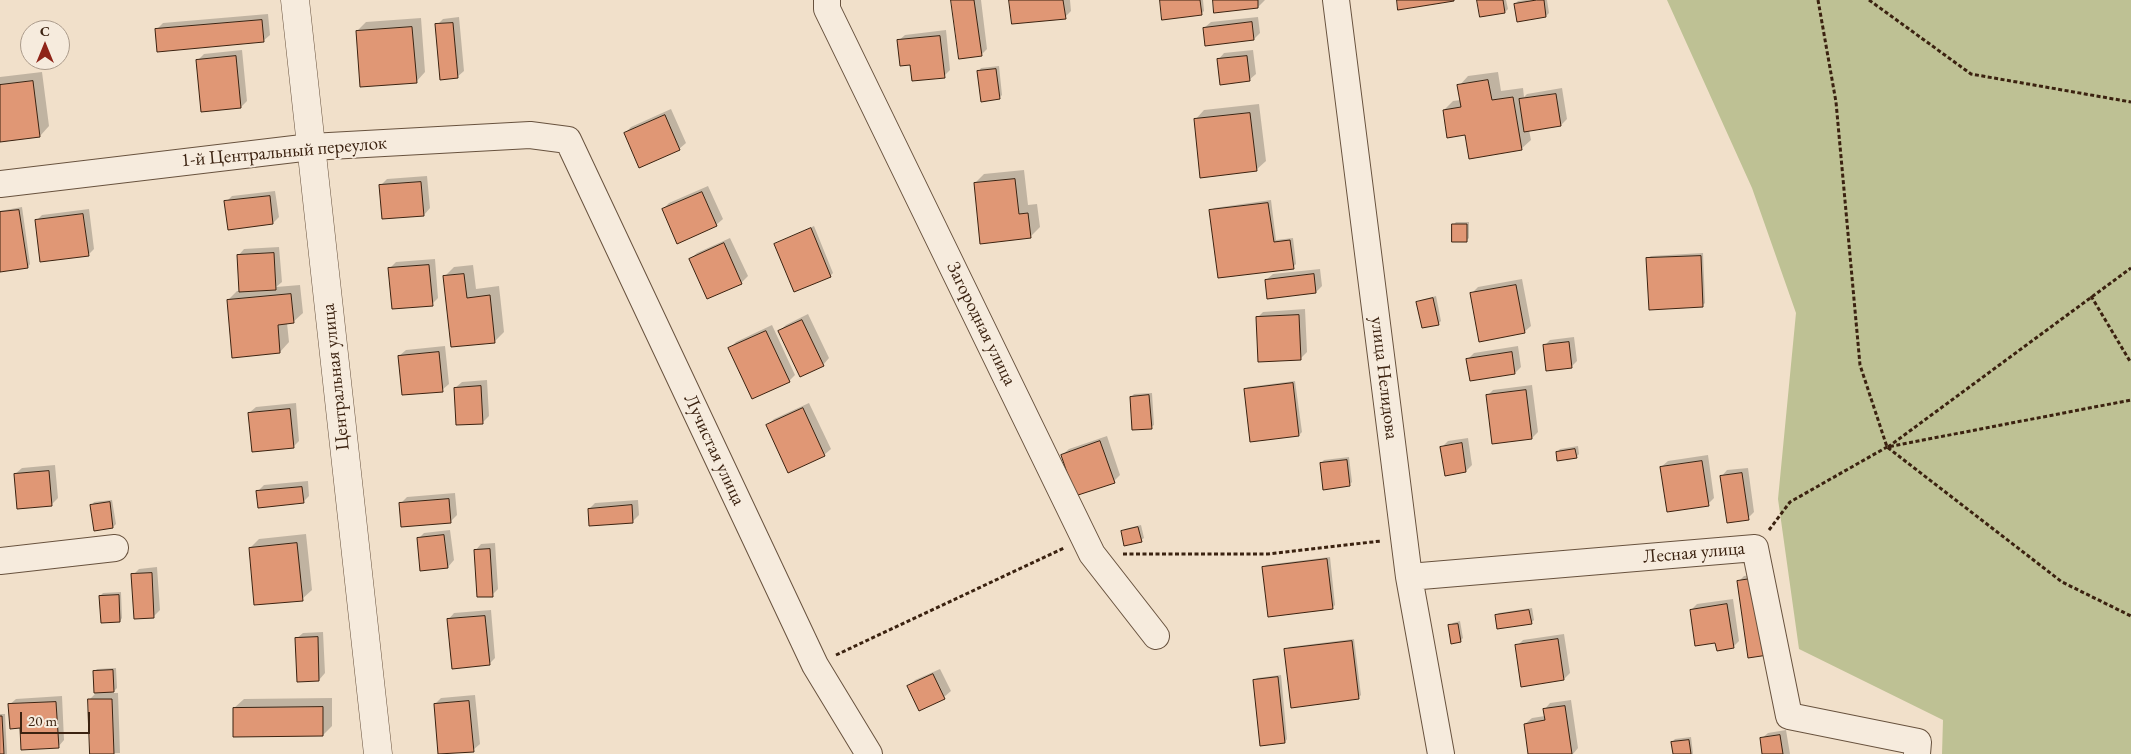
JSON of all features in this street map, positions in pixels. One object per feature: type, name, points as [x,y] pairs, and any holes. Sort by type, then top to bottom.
[{"type":"street","name":"Центральная улица","points":[[295,0],[378,754]]},
{"type":"street","name":"Загородная улица","points":[[827,0],[827,9],[1092,554],[1156,636]]},
{"type":"street","name":"улица Нелидова","points":[[1336,0],[1409,578],[1441,754]]},
{"type":"street","name":"1-й Центральный переулок","points":[[0,184],[311,147],[530,134],[568,140]]},
{"type":"street","name":"Лучистая улица","points":[[568,140],[815,664],[869,754]]},
{"type":"street","points":[[0,561],[115,548]]},
{"type":"street","name":"Лесная улица","points":[[1409,578],[1755,548],[1789,716],[1918,742],[1917,754]]},
{"type":"path","points":[[1818,0],[1836,102],[1860,365],[1887,447],[2062,582],[2131,616]]},
{"type":"path","points":[[1869,0],[1971,74],[2131,102]]},
{"type":"path","points":[[1755,548],[1790,502],[1887,447],[2131,268]]},
{"type":"path","points":[[2091,296],[2131,363]]},
{"type":"path","points":[[1887,447],[2131,400]]},
{"type":"green space","points":[[1667,0],[2131,0],[2131,754],[1942,754],[1943,720],[1799,649],[1778,499],[1796,313],[1752,188]]},
{"type":"building","points":[[951,0],[974,0],[982,56],[959,59]]},
{"type":"building","points":[[1009,0],[1063,0],[1066,19],[1012,24]]},
{"type":"building","points":[[1160,0],[1200,0],[1202,15],[1162,20]]},
{"type":"building","points":[[1213,0],[1258,0],[1258,8],[1214,13]]},
{"type":"building","points":[[1397,0],[1454,0],[1454,1],[1398,10]]},
{"type":"building","points":[[1477,0],[1503,0],[1505,13],[1480,17]]},
{"type":"building","points":[[1544,0],[1546,17],[1517,22],[1514,4]]},
{"type":"building","points":[[262,20],[264,42],[157,52],[155,29]]},
{"type":"building","points":[[1252,22],[1254,40],[1205,46],[1203,28]]},
{"type":"building","points":[[453,23],[458,78],[440,80],[435,24]]},
{"type":"building","points":[[412,27],[417,83],[360,87],[356,31]]},
{"type":"building","points":[[940,36],[945,78],[912,81],[910,65],[900,66],[897,40]]},
{"type":"building","points":[[236,56],[241,108],[201,112],[196,60]]},
{"type":"building","points":[[1247,56],[1250,81],[1220,85],[1217,59]]},
{"type":"building","points":[[996,69],[1000,99],[981,102],[977,71]]},
{"type":"building","points":[[1488,80],[1492,100],[1513,97],[1522,150],[1469,159],[1465,135],[1447,138],[1443,110],[1461,107],[1457,85]]},
{"type":"building","points":[[33,81],[40,137],[0,142],[0,85]]},
{"type":"building","points":[[1556,94],[1561,126],[1524,132],[1519,99]]},
{"type":"building","points":[[1250,113],[1257,171],[1200,178],[1194,119]]},
{"type":"building","points":[[665,115],[680,150],[639,168],[624,133]]},
{"type":"building","points":[[1015,179],[1019,214],[1028,213],[1031,238],[980,244],[974,183]]},
{"type":"building","points":[[421,182],[424,216],[382,219],[379,185]]},
{"type":"building","points":[[702,192],[717,226],[677,244],[662,209]]},
{"type":"building","points":[[270,196],[273,224],[228,230],[224,201]]},
{"type":"building","points":[[1268,203],[1274,242],[1290,240],[1294,269],[1218,278],[1209,210]]},
{"type":"building","points":[[19,210],[28,268],[0,272],[0,212]]},
{"type":"building","points":[[83,214],[89,256],[40,262],[35,220]]},
{"type":"building","points":[[1452,224],[1467,224],[1467,242],[1452,242]]},
{"type":"building","points":[[811,228],[831,277],[794,292],[774,244]]},
{"type":"building","points":[[724,243],[742,284],[707,299],[689,259]]},
{"type":"building","points":[[274,253],[276,290],[239,292],[237,255]]},
{"type":"building","points":[[1701,256],[1703,307],[1649,310],[1646,258]]},
{"type":"building","points":[[429,265],[433,306],[392,309],[388,268]]},
{"type":"building","points":[[464,274],[467,298],[490,295],[495,343],[451,347],[443,276]]},
{"type":"building","points":[[1314,274],[1316,293],[1267,299],[1265,280]]},
{"type":"building","points":[[1516,285],[1525,333],[1479,342],[1470,293]]},
{"type":"building","points":[[291,294],[294,323],[278,325],[280,353],[232,358],[227,300]]},
{"type":"building","points":[[1433,298],[1439,325],[1422,328],[1416,302]]},
{"type":"building","points":[[1299,315],[1301,360],[1258,362],[1256,317]]},
{"type":"building","points":[[802,320],[824,366],[800,377],[778,331]]},
{"type":"building","points":[[766,331],[790,382],[752,399],[728,348]]},
{"type":"building","points":[[1569,342],[1572,368],[1546,371],[1543,345]]},
{"type":"building","points":[[439,352],[443,392],[402,395],[398,356]]},
{"type":"building","points":[[1512,352],[1515,374],[1470,381],[1466,359]]},
{"type":"building","points":[[1293,383],[1299,436],[1250,442],[1244,389]]},
{"type":"building","points":[[481,386],[483,424],[456,425],[454,388]]},
{"type":"building","points":[[1526,390],[1532,439],[1492,444],[1486,395]]},
{"type":"building","points":[[1149,395],[1152,429],[1132,430],[1130,397]]},
{"type":"building","points":[[803,408],[825,456],[788,473],[766,425]]},
{"type":"building","points":[[290,409],[294,448],[252,452],[248,413]]},
{"type":"building","points":[[1100,441],[1115,483],[1075,496],[1061,455]]},
{"type":"building","points":[[1462,443],[1466,472],[1445,476],[1440,447]]},
{"type":"building","points":[[1575,449],[1577,458],[1557,461],[1556,452]]},
{"type":"building","points":[[1347,460],[1350,486],[1323,490],[1320,463]]},
{"type":"building","points":[[1702,461],[1709,506],[1667,512],[1660,467]]},
{"type":"building","points":[[49,471],[52,506],[17,509],[14,474]]},
{"type":"building","points":[[1742,473],[1749,520],[1727,523],[1720,476]]},
{"type":"building","points":[[302,487],[304,503],[258,508],[256,491]]},
{"type":"building","points":[[449,499],[451,523],[401,527],[399,503]]},
{"type":"building","points":[[110,502],[113,528],[94,531],[90,505]]},
{"type":"building","points":[[632,505],[633,523],[589,526],[588,509]]},
{"type":"building","points":[[1138,527],[1142,542],[1124,546],[1121,531]]},
{"type":"building","points":[[444,535],[448,568],[420,571],[417,538]]},
{"type":"building","points":[[297,543],[303,601],[254,605],[249,548]]},
{"type":"building","points":[[490,549],[493,597],[477,597],[474,550]]},
{"type":"building","points":[[1327,559],[1333,609],[1268,617],[1262,567]]},
{"type":"building","points":[[152,573],[154,618],[134,619],[131,574]]},
{"type":"building","points":[[1757,578],[1768,655],[1748,658],[1737,581]]},
{"type":"building","points":[[119,595],[120,622],[101,623],[99,596]]},
{"type":"building","points":[[1727,604],[1734,648],[1717,651],[1715,643],[1695,646],[1690,610]]},
{"type":"building","points":[[1529,610],[1532,624],[1497,629],[1495,615]]},
{"type":"building","points":[[485,616],[490,665],[452,669],[447,619]]},
{"type":"building","points":[[1458,624],[1461,642],[1451,644],[1448,625]]},
{"type":"building","points":[[318,637],[319,681],[297,682],[295,638]]},
{"type":"building","points":[[1558,639],[1564,680],[1521,687],[1515,645]]},
{"type":"building","points":[[1352,641],[1359,699],[1291,708],[1284,649]]},
{"type":"building","points":[[113,670],[114,692],[94,693],[93,671]]},
{"type":"building","points":[[933,674],[945,699],[919,711],[907,686]]},
{"type":"building","points":[[1278,677],[1285,743],[1260,746],[1253,680]]},
{"type":"building","points":[[88,699],[112,699],[114,754],[90,754]]},
{"type":"building","points":[[469,701],[474,752],[438,754],[434,704]]},
{"type":"building","points":[[56,702],[59,748],[21,750],[20,728],[10,729],[8,704]]},
{"type":"building","points":[[1565,706],[1572,754],[1528,754],[1524,724],[1545,720],[1543,709]]},
{"type":"building","points":[[323,707],[323,736],[233,737],[233,708]]},
{"type":"building","points":[[0,716],[2,716],[4,754],[0,754]]},
{"type":"building","points":[[1780,735],[1783,754],[1762,754],[1760,738]]},
{"type":"building","points":[[1689,740],[1691,754],[1673,754],[1671,742]]}]
